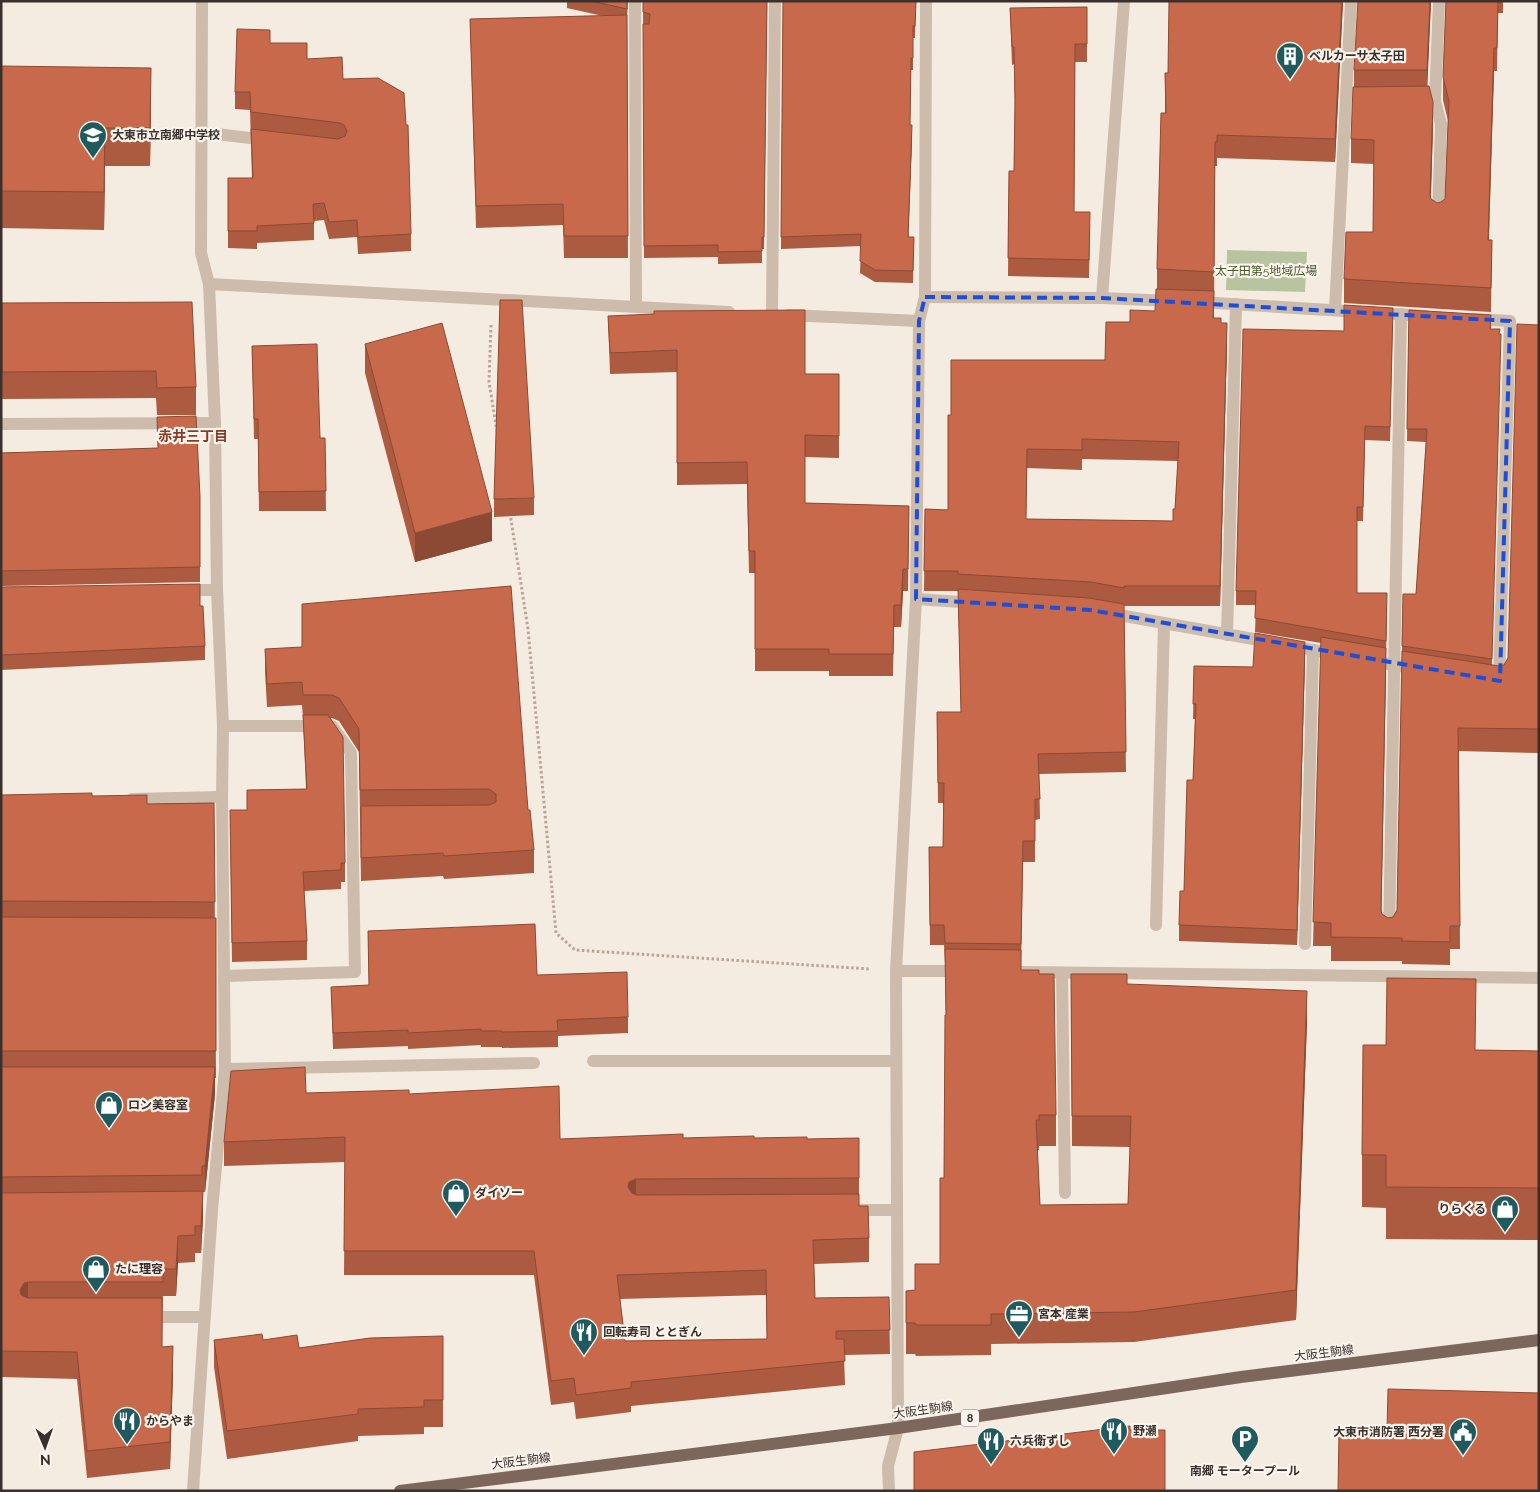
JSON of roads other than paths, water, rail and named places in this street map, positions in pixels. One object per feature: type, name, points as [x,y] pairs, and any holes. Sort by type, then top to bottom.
[{"type":"main road","name":"大阪生駒線","points":[[400,1491],[898,1428],[1241,1378],[1539,1340]]},
{"type":"street","points":[[193,1491],[205,1317],[208,1210],[218,1086],[225,1069],[225,976],[220,937],[223,726],[215,423],[209,284],[201,253],[202,1]]},
{"type":"street","points":[[635,1],[636,306]]},
{"type":"street","points":[[774,1],[767,314],[919,320]]},
{"type":"street","points":[[889,1491],[888,1466],[898,1428],[896,971],[916,599],[919,320],[925,297],[926,1]]},
{"type":"street","points":[[1102,298],[1124,1]]},
{"type":"street","points":[[1335,310],[1350,102],[1351,1]]},
{"type":"street","points":[[1438,218],[1441,124],[1435,101],[1439,1]]},
{"type":"street","points":[[1405,101],[1435,101]]},
{"type":"street","points":[[200,132],[280,141]]},
{"type":"street","points":[[209,284],[743,312]]},
{"type":"street","points":[[925,297],[1102,298],[1236,304],[1440,317]]},
{"type":"street","points":[[1227,635],[1236,304]]},
{"type":"street","points":[[1389,933],[1401,314]]},
{"type":"street","points":[[1460,318],[1510,322],[1500,681],[1491,680]]},
{"type":"street","points":[[1,424],[215,423]]},
{"type":"street","points":[[168,591],[218,590]]},
{"type":"street","points":[[916,599],[993,604]]},
{"type":"street","points":[[1099,612],[1433,671]]},
{"type":"street","points":[[1156,925],[1164,624]]},
{"type":"street","points":[[1305,944],[1313,650]]},
{"type":"street","points":[[223,726],[332,726],[351,753],[358,820],[355,972],[225,976]]},
{"type":"street","points":[[116,800],[222,797]]},
{"type":"street","points":[[896,971],[974,972]]},
{"type":"street","points":[[1013,972],[1539,978]]},
{"type":"street","points":[[1062,972],[1065,1193]]},
{"type":"street","points":[[593,1061],[896,1061]]},
{"type":"street","points":[[225,1069],[534,1063]]},
{"type":"street","points":[[839,1210],[897,1210]]},
{"type":"street","points":[[136,1317],[205,1317]]},
{"type":"place","name":"ベルカーサ太子田","points":[[1290,80]]},
{"type":"place","name":"大東市立南郷中学校","points":[[93,159]]},
{"type":"place","name":"ロン美容室","points":[[109,1129]]},
{"type":"place","name":"ダイソー","points":[[456,1217]]},
{"type":"place","name":"りらくる","points":[[1505,1233]]},
{"type":"place","name":"たに理容","points":[[96,1293]]},
{"type":"place","name":"宮本 産業","points":[[1019,1338]]},
{"type":"place","name":"回転寿司 ととぎん","points":[[584,1356]]},
{"type":"place","name":"からやま","points":[[127,1445]]},
{"type":"place","name":"野瀬","points":[[1114,1455]]},
{"type":"place","name":"大東市消防署 西分署","points":[[1463,1456]]},
{"type":"place","name":"南郷 モータープール","points":[[1245,1463]]},
{"type":"place","name":"六兵衛ずし","points":[[991,1465]]},
{"type":"district","name":"赤井三丁目","points":[[193,436]]},
{"type":"park label","name":"太子田第5地域広場","points":[[1266,271]]}]
